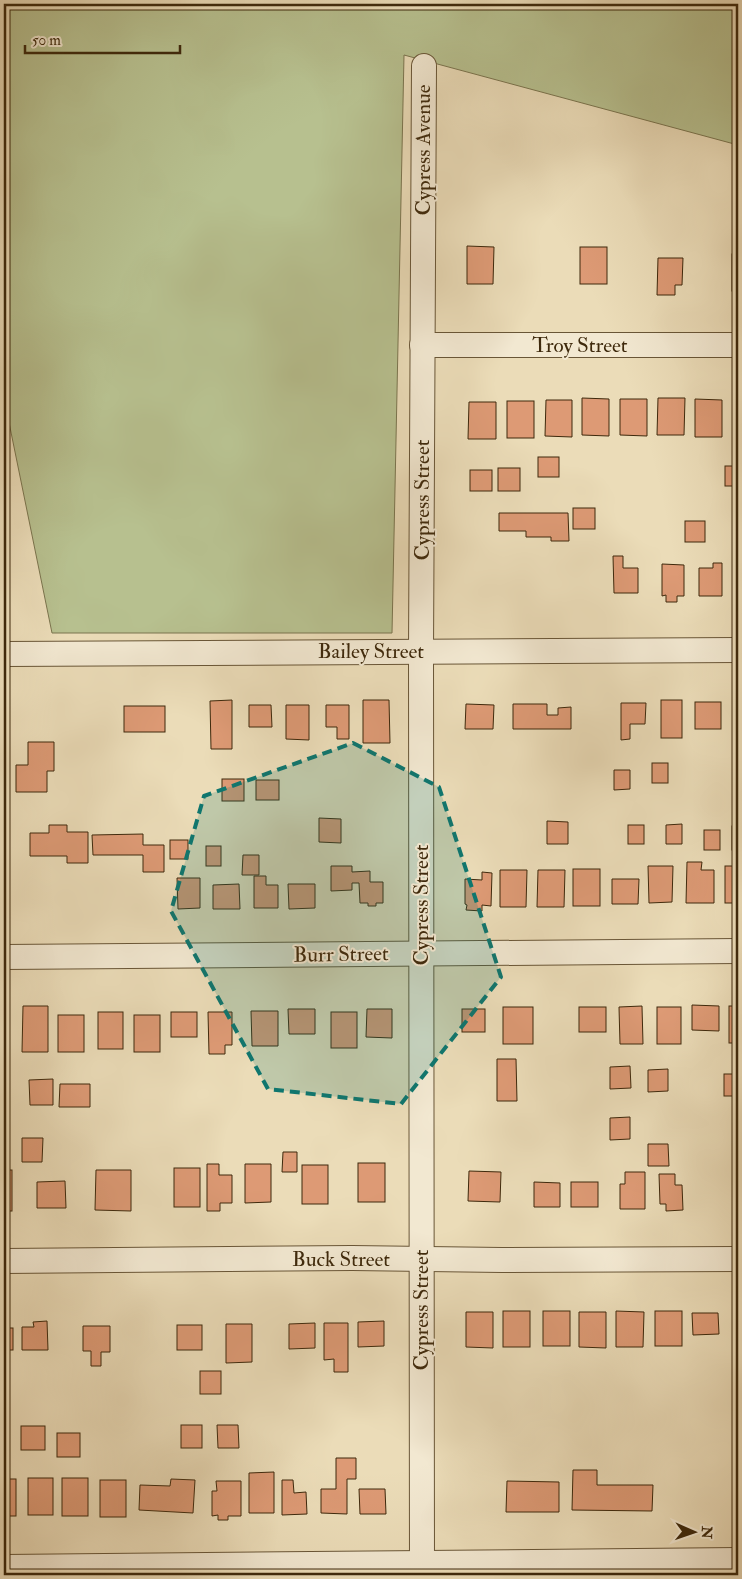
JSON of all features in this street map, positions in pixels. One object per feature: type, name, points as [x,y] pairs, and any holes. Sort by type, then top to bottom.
[{"type":"street","name":"Cypress Avenue","points":[[423,234],[424,66]]},
{"type":"street","name":"Cypress Street","points":[[422,1569],[423,234]]},
{"type":"street","name":"Troy Street","points":[[422,345],[738,345]]},
{"type":"street","name":"Bailey Street","points":[[4,654],[738,650]]},
{"type":"street","name":"Burr Street","points":[[4,957],[738,951]]},
{"type":"street","name":"Buck Street","points":[[4,1261],[352,1258],[738,1259]]},
{"type":"street","points":[[4,1567],[422,1569],[738,1560]]},
{"type":"highlighted area","points":[[353,743],[439,787],[501,977],[401,1104],[268,1089],[171,911],[204,796]]},
{"type":"green space","points":[[4,4],[738,4],[738,145],[404,55],[392,633],[52,633],[4,398]]},
{"type":"building","points":[[467,246],[494,247],[493,284],[467,284]]},
{"type":"building","points":[[580,247],[607,247],[607,284],[580,284]]},
{"type":"building","points":[[732,254],[738,254],[738,291],[732,291]]},
{"type":"building","points":[[658,258],[683,258],[682,285],[675,285],[675,295],[657,295]]},
{"type":"building","points":[[582,398],[609,399],[609,436],[582,435]]},
{"type":"building","points":[[658,398],[685,398],[684,435],[657,435]]},
{"type":"building","points":[[620,399],[647,399],[647,436],[620,435]]},
{"type":"building","points":[[695,399],[722,400],[722,437],[695,437]]},
{"type":"building","points":[[733,399],[738,399],[738,436],[733,436]]},
{"type":"building","points":[[546,400],[572,400],[572,437],[545,436]]},
{"type":"building","points":[[507,401],[534,401],[534,438],[507,438]]},
{"type":"building","points":[[469,402],[496,402],[496,439],[468,439]]},
{"type":"building","points":[[538,457],[559,457],[559,477],[538,477]]},
{"type":"building","points":[[725,466],[738,466],[738,486],[725,486]]},
{"type":"building","points":[[498,468],[520,468],[520,491],[498,491]]},
{"type":"building","points":[[470,470],[492,470],[492,491],[470,491]]},
{"type":"building","points":[[573,508],[595,508],[595,529],[573,529]]},
{"type":"building","points":[[499,513],[568,513],[569,541],[551,541],[551,537],[526,537],[526,531],[499,531]]},
{"type":"building","points":[[685,521],[705,521],[705,542],[685,542]]},
{"type":"building","points":[[613,556],[623,556],[623,568],[638,568],[638,593],[614,593]]},
{"type":"building","points":[[713,563],[722,563],[722,596],[699,596],[699,568],[713,568]]},
{"type":"building","points":[[662,564],[684,565],[684,596],[677,596],[677,602],[666,602],[666,595],[662,596]]},
{"type":"building","points":[[232,700],[232,749],[211,749],[210,701]]},
{"type":"building","points":[[363,700],[389,700],[390,743],[363,743]]},
{"type":"building","points":[[661,700],[682,700],[682,738],[661,738]]},
{"type":"building","points":[[695,702],[721,702],[721,729],[695,729]]},
{"type":"building","points":[[621,703],[646,703],[645,724],[630,724],[630,739],[621,740]]},
{"type":"building","points":[[466,704],[494,705],[493,729],[465,729]]},
{"type":"building","points":[[513,704],[547,704],[547,715],[558,715],[558,708],[571,707],[571,729],[513,729]]},
{"type":"building","points":[[249,705],[271,705],[272,727],[249,727]]},
{"type":"building","points":[[286,705],[309,705],[309,740],[286,739]]},
{"type":"building","points":[[326,705],[349,705],[349,739],[337,739],[337,727],[326,727]]},
{"type":"building","points":[[124,706],[165,706],[165,732],[124,732]]},
{"type":"building","points":[[28,742],[54,742],[54,771],[47,771],[47,792],[16,792],[16,765],[28,765]]},
{"type":"building","points":[[652,763],[668,763],[668,783],[652,783]]},
{"type":"building","points":[[614,770],[630,770],[630,789],[614,790]]},
{"type":"building","points":[[222,779],[244,779],[244,801],[222,801]]},
{"type":"building","points":[[256,780],[279,780],[279,800],[256,800]]},
{"type":"building","points":[[319,818],[341,819],[341,843],[319,842]]},
{"type":"building","points":[[547,821],[568,822],[568,844],[547,844]]},
{"type":"building","points":[[682,824],[682,844],[666,844],[666,825]]},
{"type":"building","points":[[49,825],[67,825],[67,832],[88,832],[88,863],[67,863],[67,856],[30,856],[30,833],[49,833]]},
{"type":"building","points":[[628,825],[644,825],[644,844],[628,844]]},
{"type":"building","points":[[732,826],[738,826],[738,850],[732,850]]},
{"type":"building","points":[[704,830],[720,830],[720,850],[704,850]]},
{"type":"building","points":[[143,834],[143,845],[164,845],[164,872],[143,872],[143,855],[93,855],[92,835]]},
{"type":"building","points":[[170,840],[188,840],[188,859],[170,859]]},
{"type":"building","points":[[206,846],[221,846],[221,866],[206,866]]},
{"type":"building","points":[[243,855],[259,855],[259,875],[242,875]]},
{"type":"building","points":[[687,862],[702,862],[701,870],[714,870],[714,903],[686,903]]},
{"type":"building","points":[[331,866],[352,866],[352,872],[370,871],[370,882],[383,882],[383,903],[376,903],[376,906],[368,906],[368,903],[360,903],[359,883],[352,883],[352,890],[331,891]]},
{"type":"building","points":[[648,866],[673,866],[672,902],[649,903]]},
{"type":"building","points":[[725,866],[738,866],[738,903],[725,903]]},
{"type":"building","points":[[573,869],[600,869],[600,906],[573,906]]},
{"type":"building","points":[[500,870],[527,870],[526,907],[500,907]]},
{"type":"building","points":[[538,870],[565,870],[564,907],[537,907]]},
{"type":"building","points":[[482,872],[492,873],[491,906],[482,905],[482,911],[466,910],[465,879],[482,880]]},
{"type":"building","points":[[254,876],[266,876],[266,885],[278,885],[278,908],[254,908]]},
{"type":"building","points":[[177,878],[200,878],[200,908],[178,909]]},
{"type":"building","points":[[612,879],[639,879],[638,904],[612,904]]},
{"type":"building","points":[[239,884],[240,909],[213,909],[213,885]]},
{"type":"building","points":[[288,884],[315,884],[315,908],[289,909]]},
{"type":"building","points":[[692,1005],[719,1006],[719,1031],[692,1030]]},
{"type":"building","points":[[23,1006],[48,1006],[48,1052],[22,1052]]},
{"type":"building","points":[[642,1006],[643,1044],[620,1044],[619,1007]]},
{"type":"building","points":[[729,1006],[738,1006],[738,1043],[729,1043]]},
{"type":"building","points":[[503,1007],[533,1007],[533,1044],[503,1044]]},
{"type":"building","points":[[579,1007],[606,1007],[606,1032],[579,1032]]},
{"type":"building","points":[[657,1007],[681,1007],[681,1044],[657,1044]]},
{"type":"building","points":[[288,1009],[315,1009],[315,1034],[289,1034]]},
{"type":"building","points":[[367,1009],[392,1009],[392,1038],[366,1037]]},
{"type":"building","points":[[462,1009],[485,1009],[485,1032],[462,1032]]},
{"type":"building","points":[[251,1011],[278,1011],[278,1046],[252,1046]]},
{"type":"building","points":[[4,1012],[9,1012],[9,1050],[4,1050]]},
{"type":"building","points":[[98,1012],[123,1012],[123,1049],[98,1049]]},
{"type":"building","points":[[171,1012],[197,1012],[197,1037],[171,1037]]},
{"type":"building","points":[[208,1012],[232,1012],[232,1045],[225,1045],[225,1054],[209,1054]]},
{"type":"building","points":[[331,1012],[357,1012],[357,1048],[331,1048]]},
{"type":"building","points":[[58,1015],[84,1015],[84,1052],[58,1052]]},
{"type":"building","points":[[134,1015],[160,1015],[160,1052],[134,1052]]},
{"type":"building","points":[[497,1059],[516,1059],[517,1101],[497,1101]]},
{"type":"building","points":[[630,1066],[631,1088],[610,1089],[610,1067]]},
{"type":"building","points":[[668,1069],[668,1091],[648,1092],[648,1070]]},
{"type":"building","points":[[724,1074],[738,1074],[738,1096],[724,1096]]},
{"type":"building","points":[[53,1079],[53,1105],[30,1105],[29,1080]]},
{"type":"building","points":[[60,1084],[90,1084],[90,1107],[59,1107]]},
{"type":"building","points":[[630,1117],[630,1139],[610,1140],[610,1118]]},
{"type":"building","points":[[22,1138],[43,1138],[42,1162],[22,1162]]},
{"type":"building","points":[[648,1144],[668,1144],[669,1166],[648,1166]]},
{"type":"building","points":[[283,1152],[297,1152],[297,1172],[282,1172]]},
{"type":"building","points":[[358,1163],[385,1163],[385,1202],[358,1202]]},
{"type":"building","points":[[207,1164],[219,1164],[219,1175],[232,1175],[232,1203],[220,1203],[220,1211],[207,1211]]},
{"type":"building","points":[[245,1164],[271,1164],[271,1202],[245,1203]]},
{"type":"building","points":[[302,1165],[328,1165],[328,1204],[302,1204]]},
{"type":"building","points":[[174,1168],[200,1168],[200,1207],[174,1207]]},
{"type":"building","points":[[4,1170],[12,1170],[12,1211],[4,1211]]},
{"type":"building","points":[[96,1170],[131,1170],[131,1211],[95,1210]]},
{"type":"building","points":[[469,1171],[501,1172],[500,1202],[468,1201]]},
{"type":"building","points":[[625,1172],[645,1172],[645,1209],[620,1209],[620,1184],[625,1184]]},
{"type":"building","points":[[659,1174],[675,1174],[675,1185],[682,1185],[683,1210],[666,1211],[666,1204],[660,1204]]},
{"type":"building","points":[[65,1181],[66,1208],[37,1208],[37,1182]]},
{"type":"building","points":[[534,1182],[560,1183],[560,1207],[534,1207]]},
{"type":"building","points":[[571,1182],[598,1182],[598,1207],[571,1207]]},
{"type":"building","points":[[503,1311],[530,1311],[530,1347],[503,1347]]},
{"type":"building","points":[[543,1311],[570,1311],[570,1346],[543,1346]]},
{"type":"building","points":[[616,1311],[644,1312],[643,1347],[616,1347]]},
{"type":"building","points":[[655,1311],[682,1311],[682,1346],[655,1346]]},
{"type":"building","points":[[466,1312],[493,1312],[493,1348],[466,1347]]},
{"type":"building","points":[[579,1312],[606,1312],[606,1348],[579,1347]]},
{"type":"building","points":[[692,1313],[718,1313],[719,1334],[693,1335]]},
{"type":"building","points":[[47,1321],[48,1350],[22,1350],[22,1327],[34,1327],[33,1322]]},
{"type":"building","points":[[384,1321],[384,1346],[358,1347],[358,1322]]},
{"type":"building","points":[[315,1323],[315,1348],[289,1349],[289,1324]]},
{"type":"building","points":[[324,1323],[348,1323],[348,1372],[334,1372],[334,1359],[324,1360]]},
{"type":"building","points":[[226,1324],[252,1324],[252,1362],[226,1363]]},
{"type":"building","points":[[177,1325],[202,1325],[202,1350],[177,1350]]},
{"type":"building","points":[[83,1326],[110,1326],[110,1352],[101,1352],[101,1366],[91,1366],[91,1351],[83,1351]]},
{"type":"building","points":[[4,1328],[13,1328],[13,1350],[4,1350]]},
{"type":"building","points":[[200,1371],[221,1371],[221,1394],[200,1394]]},
{"type":"building","points":[[4,1425],[6,1425],[6,1449],[4,1449]]},
{"type":"building","points":[[181,1425],[202,1425],[202,1448],[181,1448]]},
{"type":"building","points":[[217,1425],[238,1425],[239,1448],[218,1448]]},
{"type":"building","points":[[21,1426],[45,1426],[45,1450],[21,1450]]},
{"type":"building","points":[[57,1433],[80,1433],[80,1457],[57,1457]]},
{"type":"building","points":[[736,1439],[738,1439],[738,1473],[737,1473]]},
{"type":"building","points":[[336,1458],[356,1458],[356,1479],[347,1479],[347,1514],[321,1513],[321,1489],[336,1489]]},
{"type":"building","points":[[573,1470],[597,1470],[597,1485],[653,1485],[652,1511],[572,1510]]},
{"type":"building","points":[[274,1472],[274,1513],[249,1513],[249,1473]]},
{"type":"building","points":[[28,1478],[53,1478],[53,1515],[28,1515]]},
{"type":"building","points":[[62,1478],[88,1478],[88,1516],[62,1516]]},
{"type":"building","points":[[4,1479],[16,1479],[16,1516],[4,1516]]},
{"type":"building","points":[[171,1479],[195,1480],[193,1513],[139,1510],[140,1485],[170,1486]]},
{"type":"building","points":[[100,1480],[126,1480],[126,1517],[100,1517]]},
{"type":"building","points":[[282,1480],[293,1480],[294,1493],[306,1492],[307,1514],[282,1515]]},
{"type":"building","points":[[216,1481],[241,1481],[241,1516],[228,1516],[228,1520],[218,1520],[218,1515],[212,1516],[212,1491],[217,1491]]},
{"type":"building","points":[[507,1481],[559,1482],[559,1512],[506,1512]]},
{"type":"building","points":[[359,1489],[385,1489],[386,1514],[360,1514]]}]
